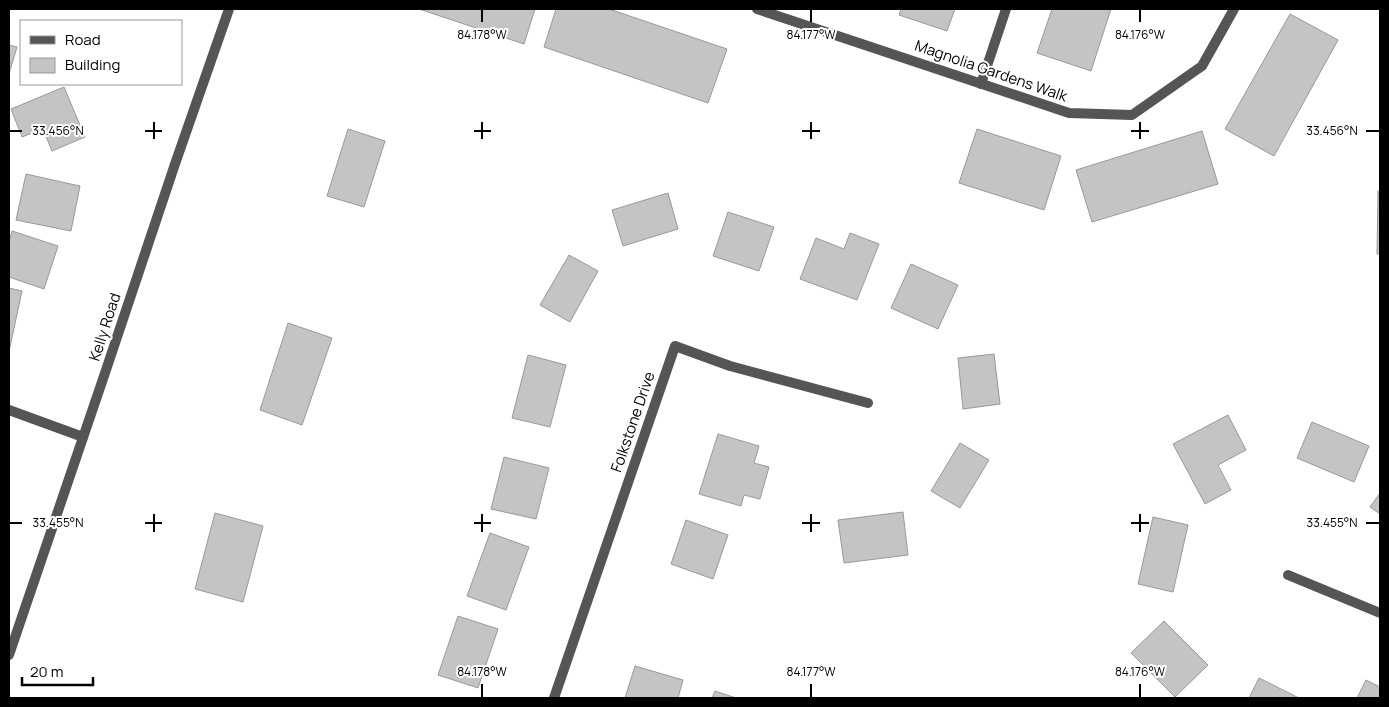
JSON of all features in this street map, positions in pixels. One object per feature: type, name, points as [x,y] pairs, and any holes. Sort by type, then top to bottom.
[{"type":"street","name":"Kelly Road","points":[[9,655],[229,9]]},
{"type":"street","name":"Magnolia Gardens Walk","points":[[757,9],[1069,113],[1132,115],[1202,66],[1234,9]]},
{"type":"street","points":[[982,84],[1006,9]]},
{"type":"street","name":"Folkstone Drive","points":[[554,698],[675,346],[730,366],[868,403]]},
{"type":"street","points":[[9,410],[83,437]]},
{"type":"street","points":[[1288,575],[1380,613]]},
{"type":"building","points":[[419,9],[535,9],[524,44]]},
{"type":"building","points":[[556,9],[609,9],[727,49],[708,103],[544,47]]},
{"type":"building","points":[[901,9],[955,9],[947,31],[899,15]]},
{"type":"building","points":[[1052,9],[1111,9],[1091,71],[1037,53]]},
{"type":"building","points":[[1290,14],[1338,40],[1274,156],[1225,129]]},
{"type":"building","points":[[9,45],[17,47],[9,74]]},
{"type":"building","points":[[64,87],[85,137],[52,151],[43,129],[22,137],[11,109]]},
{"type":"building","points":[[348,129],[385,141],[364,207],[327,196]]},
{"type":"building","points":[[977,129],[1061,156],[1044,210],[959,183]]},
{"type":"building","points":[[1202,131],[1218,184],[1092,222],[1076,170]]},
{"type":"building","points":[[26,174],[80,186],[71,231],[16,220]]},
{"type":"building","points":[[1378,191],[1380,191],[1380,254],[1377,254]]},
{"type":"building","points":[[668,193],[678,229],[623,246],[612,210]]},
{"type":"building","points":[[728,212],[774,227],[759,271],[713,256]]},
{"type":"building","points":[[12,231],[58,246],[44,289],[9,277],[9,241]]},
{"type":"building","points":[[850,233],[879,244],[857,300],[800,279],[816,238],[844,249]]},
{"type":"building","points":[[569,255],[598,271],[570,322],[540,305]]},
{"type":"building","points":[[911,264],[958,285],[938,329],[891,308]]},
{"type":"building","points":[[9,288],[22,291],[10,347],[9,347]]},
{"type":"building","points":[[288,323],[332,338],[302,425],[260,410]]},
{"type":"building","points":[[994,354],[1000,404],[963,409],[958,358]]},
{"type":"building","points":[[528,355],[566,365],[550,427],[512,418]]},
{"type":"building","points":[[1228,415],[1246,450],[1218,465],[1231,490],[1205,504],[1173,444]]},
{"type":"building","points":[[1312,422],[1369,446],[1354,482],[1297,458]]},
{"type":"building","points":[[718,434],[759,446],[754,463],[769,467],[760,499],[744,495],[741,506],[699,494]]},
{"type":"building","points":[[960,443],[989,460],[960,508],[931,491]]},
{"type":"building","points":[[504,457],[549,468],[536,519],[491,509]]},
{"type":"building","points":[[1380,493],[1380,514],[1370,507]]},
{"type":"building","points":[[903,512],[908,555],[844,563],[838,520]]},
{"type":"building","points":[[215,513],[263,526],[243,602],[195,589]]},
{"type":"building","points":[[1153,517],[1188,525],[1173,592],[1138,584]]},
{"type":"building","points":[[686,520],[728,535],[713,579],[671,564]]},
{"type":"building","points":[[490,533],[529,547],[506,610],[467,596]]},
{"type":"building","points":[[458,616],[498,629],[478,688],[438,675]]},
{"type":"building","points":[[1164,621],[1208,665],[1175,697],[1131,653]]},
{"type":"building","points":[[635,666],[683,680],[678,698],[625,698]]},
{"type":"building","points":[[1259,678],[1299,698],[1249,698]]},
{"type":"building","points":[[1366,680],[1380,687],[1380,698],[1357,698]]},
{"type":"building","points":[[715,691],[736,698],[712,698]]}]
